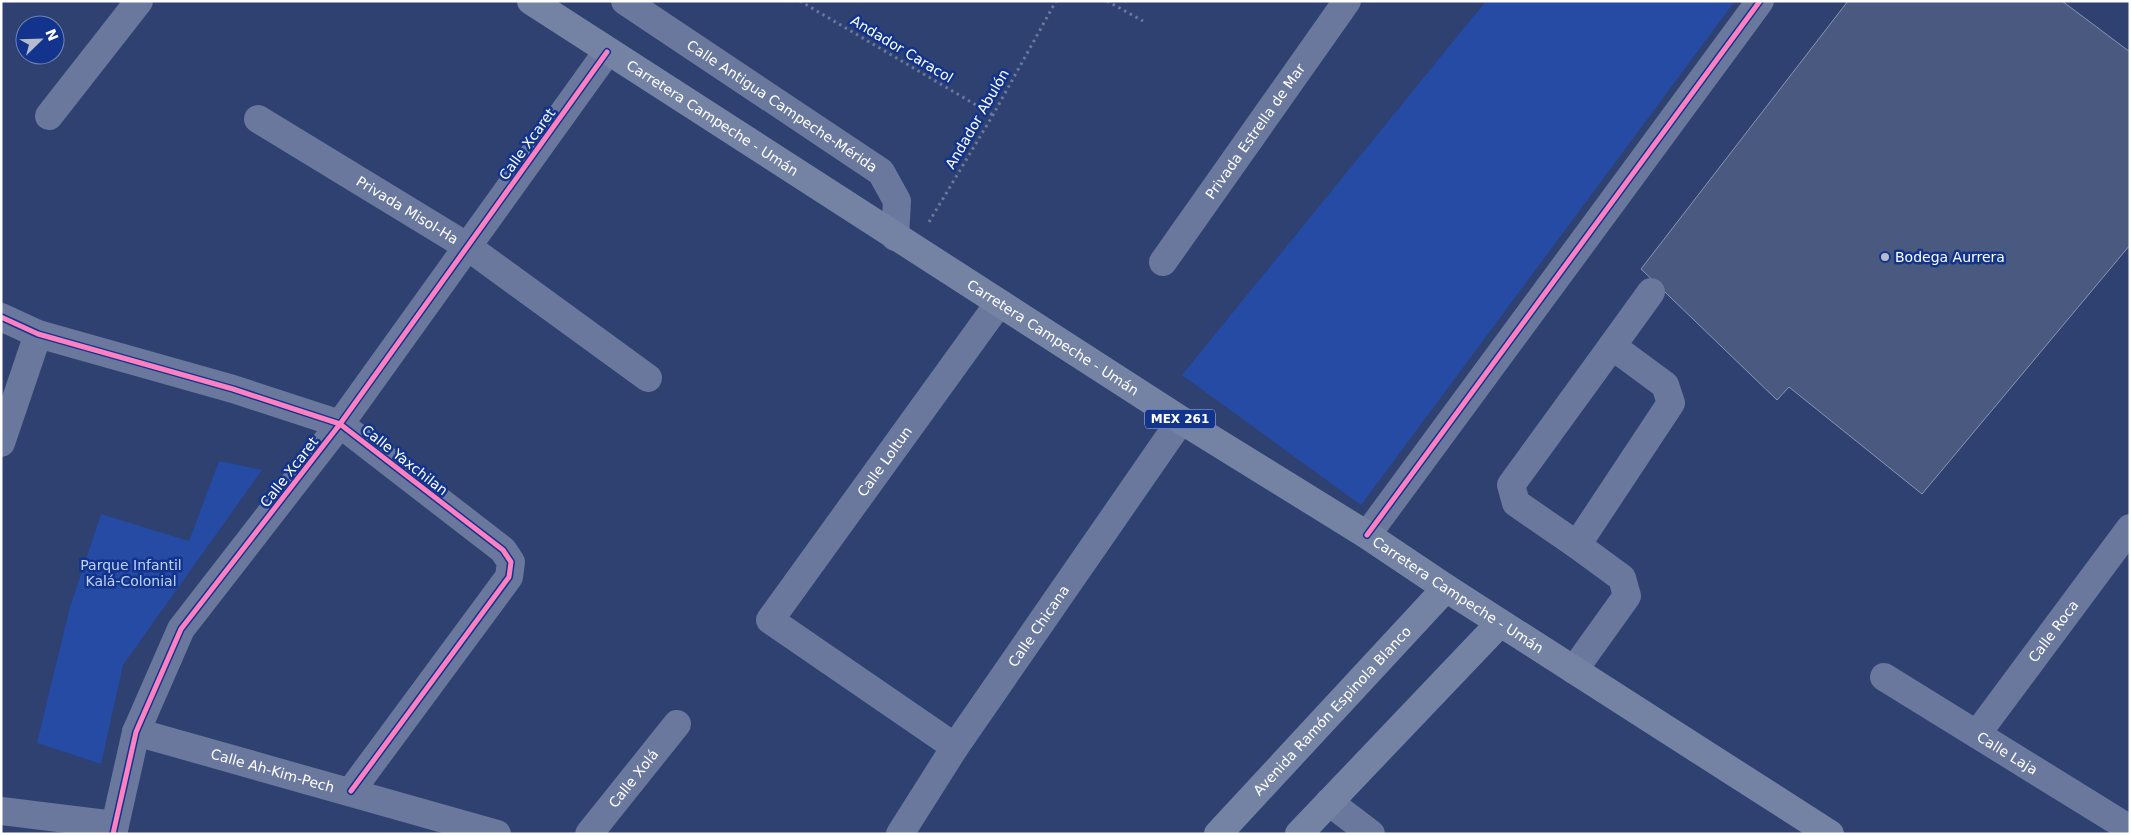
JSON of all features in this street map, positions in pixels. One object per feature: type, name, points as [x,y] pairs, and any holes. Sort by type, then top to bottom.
[{"type":"main road","name":"Carretera Campeche - Umán","points":[[531,1],[607,52],[1181,420],[1367,535],[1500,623],[1830,834]]},
{"type":"main road","name":"Avenida Ramón Espinola Blanco","points":[[1218,834],[1446,588]]},
{"type":"main road","points":[[1299,834],[1500,623]]},
{"type":"street","points":[[49,116],[139,1]]},
{"type":"street","name":"Calle Antigua Campeche-Mérida","points":[[625,1],[881,172],[897,201],[904,242]]},
{"type":"street","name":"Privada Estrella de Mar","points":[[1163,262],[1347,1]]},
{"type":"street","points":[[1367,535],[1760,1]]},
{"type":"street","name":"Calle Xcaret","points":[[114,829],[136,732],[182,628],[340,424],[607,52]]},
{"type":"street","name":"Privada Misol-Ha","points":[[258,119],[468,247],[648,378]]},
{"type":"street","points":[[1574,670],[1628,596],[1622,578],[1516,503],[1511,485],[1651,292]]},
{"type":"street","name":"Calle Loltun","points":[[956,748],[770,620],[999,303]]},
{"type":"street","name":"Calle Yaxchilan","points":[[1,317],[38,334],[233,389],[340,424],[503,550],[511,562],[509,577],[351,791]]},
{"type":"street","points":[[1,443],[38,334]]},
{"type":"street","points":[[1577,545],[1671,403],[1665,385],[1612,346]]},
{"type":"street","name":"Calle Chicana","points":[[900,834],[956,748],[1181,420]]},
{"type":"street","name":"Calle Roca","points":[[1977,734],[2130,528]]},
{"type":"street","name":"Calle Laja","points":[[1884,677],[2130,829]]},
{"type":"street","name":"Calle Xolá","points":[[589,834],[677,724]]},
{"type":"street","name":"Calle Ah-Kim-Pech","points":[[136,732],[351,791],[496,834]]},
{"type":"street","points":[[1329,802],[1371,834]]},
{"type":"street","points":[[1,811],[114,829]]},
{"type":"path","points":[[1107,1],[1143,21]]},
{"type":"green space","points":[[1486,1],[1735,1],[1361,505],[1182,375]]},
{"type":"green space","name":"Parque Infantil Kalá-Colonial","points":[[219,461],[262,470],[123,665],[101,764],[37,743],[70,607],[101,514],[189,541]]},
{"type":"building","name":"Bodega Aurrera","points":[[1848,1],[2062,1],[2130,52],[2130,245],[1922,494],[1789,387],[1777,400],[1641,269]]},
{"type":"cycle path","points":[[1367,535],[1760,1]]},
{"type":"cycle path","points":[[113,834],[136,732],[181,629],[340,424],[607,52]]},
{"type":"cycle path","points":[[1,317],[38,334],[233,389],[340,424],[503,550],[511,562],[509,577],[351,791]]},
{"type":"place","name":"Bodega Aurrera","points":[[1885,257]]}]
